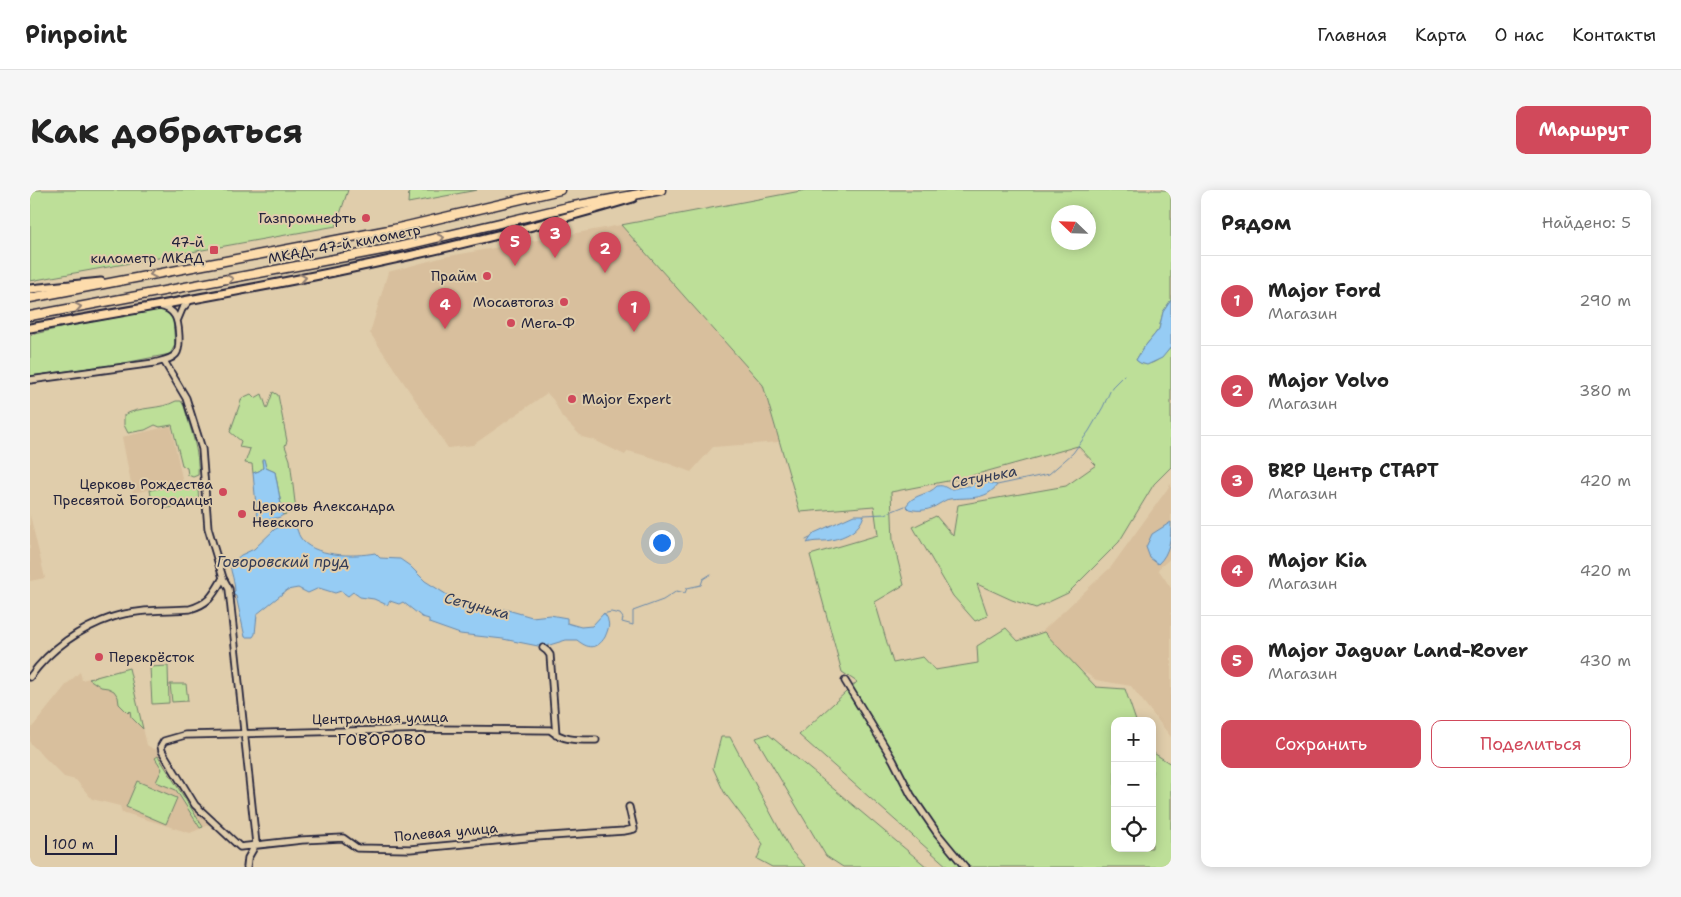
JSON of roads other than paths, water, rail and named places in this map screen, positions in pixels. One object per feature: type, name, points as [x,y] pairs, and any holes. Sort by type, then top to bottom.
[{"type":"highway","name":"МКАД, 47-й километр","points":[[30,298],[394,229],[560,190]]},
{"type":"highway","name":"МКАД, 47-й километр","points":[[30,316],[398,248],[568,207],[660,190]]},
{"type":"main road","points":[[30,328],[327,274],[469,243],[660,190]]},
{"type":"main road","points":[[30,290],[124,280]]},
{"type":"street","points":[[177,321],[182,309],[188,301],[194,298]]},
{"type":"street","points":[[30,380],[164,360],[175,355],[179,347],[175,315],[166,308],[155,305]]},
{"type":"street","points":[[164,360],[186,398],[202,449],[208,528],[223,578],[229,589],[256,844],[248,858],[247,867]]},
{"type":"street","points":[[30,677],[56,648],[85,629],[119,615],[190,609],[200,606],[209,601],[223,578]]},
{"type":"street","points":[[543,648],[550,655],[556,736]]},
{"type":"street","points":[[845,681],[893,760],[911,795],[937,833],[964,867]]},
{"type":"street","name":"Центральная улица","points":[[240,847],[195,805],[162,751],[161,746],[163,742],[186,735],[432,729],[550,730],[556,736],[567,739],[596,740]]},
{"type":"street","name":"Полевая улица","points":[[240,847],[256,844],[343,838],[357,848],[410,849],[518,838],[624,831],[634,829],[629,807]]},
{"type":"water","points":[[1171,300],[1171,347],[1162,358],[1147,365],[1140,363],[1136,360],[1159,329],[1163,312]]},
{"type":"water","points":[[262,459],[264,459],[266,468],[275,472],[283,515],[260,522],[257,516],[253,473],[263,468]]},
{"type":"water","points":[[978,480],[997,485],[993,490],[982,496],[949,499],[925,510],[913,510],[906,506],[913,499],[937,486],[954,489],[971,486]]},
{"type":"water","points":[[854,515],[864,515],[856,529],[847,535],[828,541],[807,543],[814,533]]},
{"type":"water","points":[[1171,522],[1167,550],[1158,564],[1150,558],[1146,547],[1152,534]]},
{"type":"water","name":"Говоровский пруд","points":[[285,525],[295,526],[306,544],[323,552],[345,555],[375,553],[380,558],[400,559],[425,581],[460,603],[473,604],[488,611],[495,612],[504,609],[532,617],[550,615],[567,618],[567,623],[581,627],[592,626],[604,613],[609,623],[605,637],[599,644],[592,647],[577,640],[566,640],[543,647],[503,639],[460,634],[429,623],[429,619],[422,617],[403,602],[399,604],[390,601],[387,605],[374,599],[360,597],[353,592],[348,596],[341,591],[335,593],[319,588],[308,593],[298,588],[287,590],[257,614],[255,634],[253,637],[245,637],[236,596],[232,594],[235,591],[235,587],[230,564],[241,555],[254,549],[275,529]]},
{"type":"waterway","name":"Сетунька","points":[[997,485],[1049,474],[1073,453],[1089,431],[1112,387],[1124,375]]},
{"type":"waterway","name":"Сетунька","points":[[864,515],[885,514],[905,506]]},
{"type":"waterway","name":"Сетунька","points":[[806,540],[810,538]]},
{"type":"waterway","name":"Сетунька","points":[[603,614],[611,612],[620,614],[623,618],[622,622],[633,625],[633,611],[663,600],[677,591],[685,593],[687,588],[701,585],[703,579],[711,574]]},
{"type":"place","name":"Газпромнефть","points":[[366,218]]},
{"type":"place","name":"47-й километр МКАД","points":[[214,250]]},
{"type":"place","name":"BRP Центр СТАРТ","points":[[555,258]]},
{"type":"place","name":"Major Jaguar Land-Rover","points":[[515,266]]},
{"type":"place","name":"Major Volvo","points":[[605,273]]},
{"type":"place","name":"Прайм","points":[[487,276]]},
{"type":"place","name":"Мосавтогаз","points":[[564,302]]},
{"type":"place","name":"Мега-Ф","points":[[511,323]]},
{"type":"place","name":"Major Kia","points":[[445,329]]},
{"type":"place","name":"Major Ford","points":[[634,332]]},
{"type":"place","name":"Major Expert","points":[[572,399]]},
{"type":"place","name":"Церковь Рождества Пресвятой Богородицы","points":[[223,492]]},
{"type":"place","name":"Церковь Александра Невского","points":[[242,514]]},
{"type":"place","name":"Перекрёсток","points":[[99,657]]},
{"type":"district","name":"ГОВОРОВО","points":[[382,739]]}]
